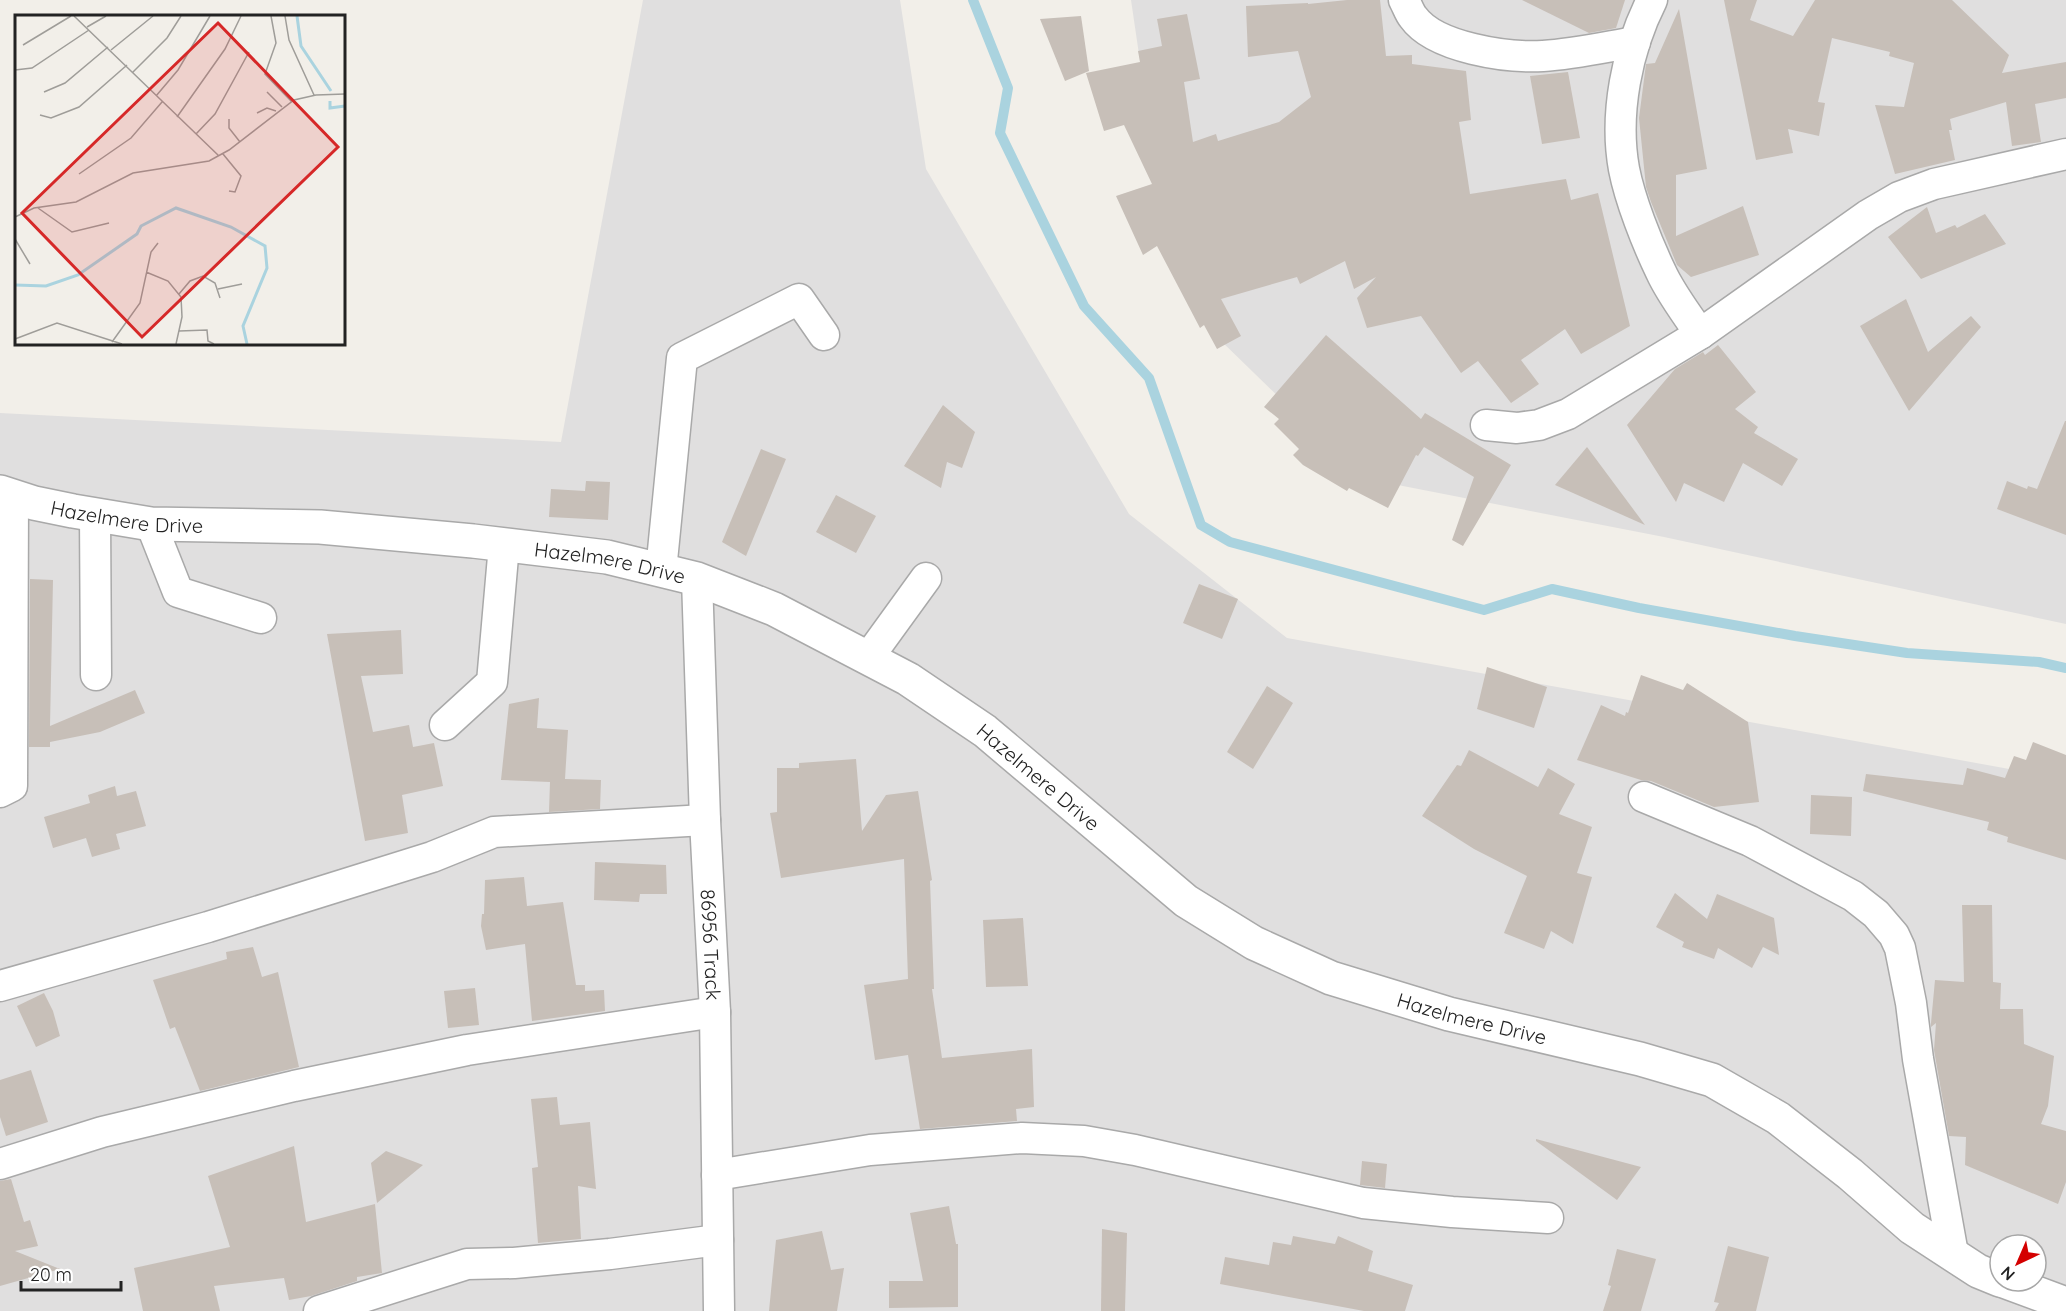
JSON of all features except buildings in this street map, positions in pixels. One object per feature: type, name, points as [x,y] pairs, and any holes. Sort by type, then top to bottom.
[{"type":"street","points":[[1404,0],[1413,17],[1432,34],[1459,45],[1505,54],[1542,56],[1635,42]]},
{"type":"street","points":[[1652,0],[1627,66],[1620,129],[1624,169],[1661,274],[1700,334]]},
{"type":"street","points":[[1486,425],[1517,428],[1539,425],[1568,414],[1700,334],[1868,215],[1899,197],[1934,184],[2066,154]]},
{"type":"street","points":[[661,571],[682,358],[799,299],[824,335]]},
{"type":"street","points":[[0,792],[12,786],[6,494]]},
{"type":"street","name":"Hazelmere Drive","points":[[6,494],[34,503],[151,524],[320,527],[607,557],[697,579],[774,609],[908,679],[985,731],[1186,901],[1254,943],[1331,978],[1449,1014],[1640,1059],[1712,1080],[1778,1118],[1850,1174],[1912,1228],[1978,1271],[1988,1275]]},
{"type":"street","points":[[95,515],[96,675]]},
{"type":"street","points":[[151,524],[178,592],[261,618]]},
{"type":"street","points":[[445,725],[492,682],[504,545]]},
{"type":"street","points":[[868,658],[926,578]]},
{"type":"street","name":"86956 Track","points":[[697,579],[705,820],[715,1012],[718,1311]]},
{"type":"street","points":[[1644,797],[1750,841],[1853,896],[1876,914],[1894,935],[1900,948],[1911,1003],[1918,1059],[1953,1254]]},
{"type":"street","points":[[0,986],[208,927],[432,857],[494,832],[705,820]]},
{"type":"street","points":[[0,1164],[102,1132],[294,1086],[467,1050],[715,1012]]},
{"type":"street","points":[[717,1175],[870,1150],[1022,1138],[1084,1141],[1146,1152],[1364,1203],[1452,1212],[1548,1218]]},
{"type":"street","points":[[319,1311],[467,1264],[514,1263],[610,1254],[718,1240]]},
{"type":"street","name":"Hazelmere Drive","points":[[2037,1293],[2066,1304]]},
{"type":"shaded area","points":[[643,0],[900,0],[926,169],[1129,514],[1287,638],[2048,776],[2066,787],[2066,1311],[0,1311],[0,413],[561,442]]},
{"type":"shaded area","points":[[1131,0],[2066,0],[2066,624],[1664,537],[1362,478],[1216,336],[1141,68]]},
{"type":"waterway","points":[[973,0],[1008,88],[1000,133],[1084,306],[1149,378],[1201,525],[1230,542],[1484,610],[1552,589],[1639,608],[1795,636],[1907,653],[2039,662],[2066,668]]}]
